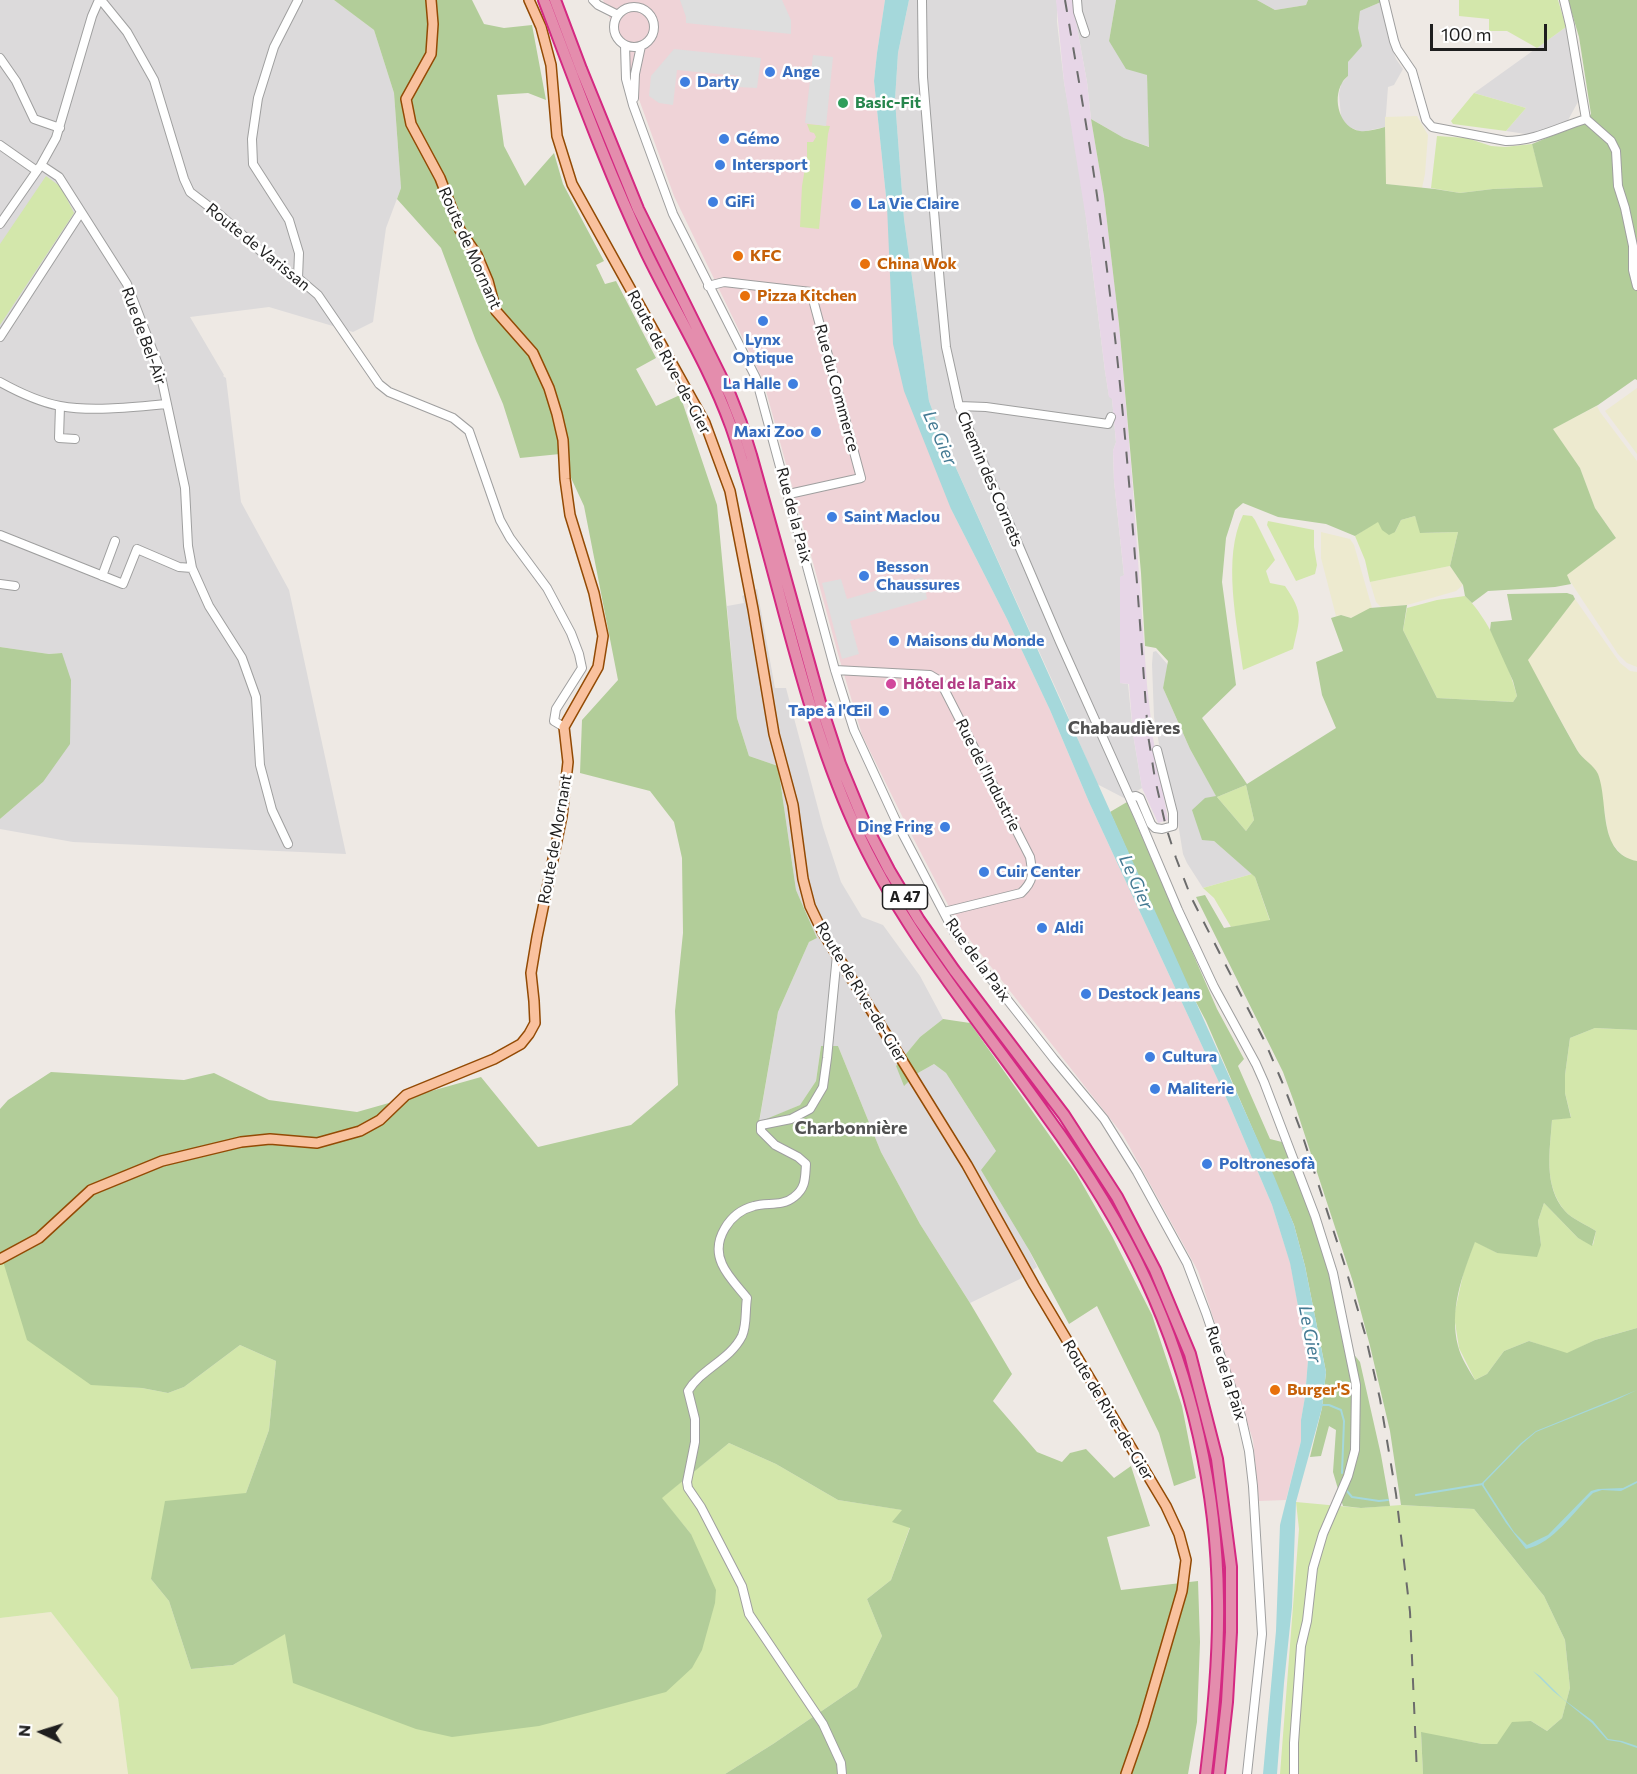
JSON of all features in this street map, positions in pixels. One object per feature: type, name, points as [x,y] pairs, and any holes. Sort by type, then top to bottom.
[{"type":"highway","name":"A 47","points":[[544,0],[627,211],[725,412],[745,471],[810,707],[832,772],[856,827],[908,925],[1042,1108],[1095,1186],[1131,1249],[1170,1338],[1203,1456],[1217,1561],[1217,1664],[1206,1774]]},
{"type":"highway","name":"A 47","points":[[555,0],[638,209],[730,394],[741,423],[821,706],[840,764],[864,822],[888,870],[919,920],[1064,1115],[1117,1197],[1155,1270],[1190,1354],[1217,1459],[1231,1567],[1228,1690],[1219,1774]]},
{"type":"main road","name":"Route de Mornant","points":[[0,1259],[39,1238],[91,1190],[162,1161],[241,1142],[270,1139],[317,1143],[360,1131],[380,1119],[406,1095],[494,1059],[521,1044],[530,1034],[535,1023],[531,973],[562,816],[568,762],[564,727],[598,667],[603,636],[594,593],[570,515],[563,440],[549,388],[532,353],[496,311],[488,281],[477,255],[460,230],[440,178],[411,124],[406,99],[431,54],[432,0]]},
{"type":"main road","name":"Route de Rive-de-Gier","points":[[529,0],[541,27],[551,65],[556,135],[572,184],[705,423],[730,491],[774,734],[793,806],[803,879],[810,906],[822,931],[968,1165],[1034,1285],[1166,1506],[1179,1534],[1186,1560],[1182,1591],[1143,1725],[1126,1774]]},
{"type":"street","points":[[0,224],[39,168],[60,128],[92,16],[100,0]]},
{"type":"street","name":"Route de Varissan","points":[[100,0],[127,32],[154,80],[190,192],[273,262],[298,278],[318,296],[379,384],[389,392],[453,418],[469,431],[500,520],[510,538],[547,588],[571,633],[579,654],[582,668],[556,709],[554,721],[564,727]]},
{"type":"street","points":[[298,0],[274,47],[258,98],[252,140],[253,165],[289,220],[299,253],[298,278]]},
{"type":"street","points":[[593,0],[618,15]]},
{"type":"street","name":"Chemin des Cornets","points":[[922,0],[923,77],[942,308],[958,406],[1130,797],[1140,798],[1151,824],[1155,828],[1162,829],[1173,825],[1173,813],[1157,750]]},
{"type":"street","points":[[1077,0],[1078,12],[1085,33]]},
{"type":"street","points":[[1384,0],[1397,49],[1412,71],[1426,120],[1432,127],[1506,141],[1518,141],[1540,136],[1586,119]]},
{"type":"street","points":[[1564,0],[1586,119],[1611,141],[1616,151],[1618,186],[1632,246],[1633,270],[1637,286]]},
{"type":"street","points":[[636,8],[642,9],[649,15],[653,23],[653,32],[647,42],[641,46],[632,47],[619,41],[614,28],[618,15],[626,9],[636,8]]},
{"type":"street","name":"Rue de la Paix","points":[[625,45],[626,79],[633,105],[673,214],[756,378],[854,730],[897,823],[954,932],[1104,1119],[1137,1172],[1187,1263],[1206,1313],[1241,1416],[1249,1451],[1262,1634],[1247,1774]]},
{"type":"street","name":"Rue de la Paix","points":[[633,105],[635,74],[641,46]]},
{"type":"street","points":[[0,58],[16,81],[34,119],[60,128]]},
{"type":"street","name":"Rue de Bel-Air","points":[[0,145],[59,177],[127,284],[159,367],[185,488],[188,546],[192,568],[209,606],[242,658],[256,698],[260,765],[272,810],[288,844]]},
{"type":"street","points":[[0,337],[81,212]]},
{"type":"street","name":"Rue du Commerce","points":[[708,286],[724,282],[811,292],[861,478],[789,494]]},
{"type":"street","points":[[0,382],[60,406],[82,408],[167,404]]},
{"type":"street","points":[[60,406],[59,438],[75,439]]},
{"type":"street","points":[[958,406],[986,407],[1108,424],[1111,417]]},
{"type":"street","points":[[0,535],[123,584],[137,549],[179,567],[192,568]]},
{"type":"street","points":[[102,576],[115,542]]},
{"type":"street","points":[[0,584],[15,586]]},
{"type":"street","name":"Rue de l'Industrie","points":[[836,670],[930,675],[940,681],[1030,857],[1032,871],[1030,884],[1020,893],[944,912]]},
{"type":"street","points":[[1130,797],[1209,977],[1256,1064],[1272,1100],[1333,1273],[1356,1385],[1355,1450],[1348,1476],[1321,1540],[1313,1568],[1307,1621],[1301,1646],[1294,1774]]},
{"type":"street","points":[[837,955],[823,1088],[810,1108],[791,1119],[762,1125],[761,1131],[775,1145],[798,1156],[806,1164],[805,1186],[793,1199],[776,1205],[755,1205],[735,1214],[724,1228],[719,1248],[721,1263],[747,1298],[745,1322],[742,1336],[732,1349],[693,1383],[688,1391],[695,1419],[695,1442],[687,1482],[688,1488],[701,1507],[742,1586],[749,1614],[823,1724],[842,1763],[842,1774]]},
{"type":"shaded area","points":[[0,0],[334,0],[374,30],[394,93],[401,188],[386,228],[373,322],[353,332],[269,307],[190,317],[226,378],[241,502],[289,590],[346,854],[73,842],[0,829],[0,819],[43,782],[62,653],[49,654],[0,647]]},
{"type":"shaded area","points":[[603,0],[885,0],[874,81],[887,206],[951,509],[1050,710],[1089,802],[1229,1104],[1272,1205],[1290,1262],[1308,1359],[1301,1441],[1286,1500],[1259,1501],[1253,1440],[1198,1271],[1123,1135],[959,926],[862,735],[763,380],[674,196]]},
{"type":"shaded area","points":[[680,0],[782,0],[791,20],[791,34],[686,23]]},
{"type":"shaded area","points":[[909,0],[1056,0],[1064,82],[1081,177],[1116,442],[1113,451],[1114,481],[1124,576],[1120,577],[1120,683],[1128,684],[1142,788],[1124,798],[1097,784],[943,439],[929,401],[904,219],[895,100],[898,53]]},
{"type":"shaded area","points":[[1056,0],[1072,0],[1104,196],[1119,324],[1147,685],[1153,738],[1168,820],[1158,823],[1142,788],[1133,734],[1129,684],[1120,683],[1120,577],[1124,575],[1114,481],[1113,451],[1116,442],[1112,399],[1109,397],[1105,371],[1087,225],[1064,82]]},
{"type":"shaded area","points":[[1072,0],[1116,0],[1109,41],[1147,75],[1150,147],[1124,138],[1091,119],[1087,82]]},
{"type":"shaded area","points":[[1257,0],[1308,0],[1306,5],[1275,10]]},
{"type":"shaded area","points":[[1381,2],[1389,40],[1396,59],[1403,69],[1394,85],[1388,87],[1385,127],[1361,132],[1347,126],[1341,117],[1339,94],[1341,84],[1348,76],[1348,62],[1361,46],[1358,28],[1360,11]]},
{"type":"shaded area","points":[[1566,27],[1579,100],[1567,122],[1532,135],[1506,131],[1526,108],[1474,93]]},
{"type":"shaded area","points":[[674,49],[761,58],[757,88],[738,87],[738,76],[677,70],[673,105],[659,103],[649,96],[651,76]]},
{"type":"shaded area","points":[[813,55],[833,57],[826,126],[805,123]]},
{"type":"shaded area","points":[[1417,116],[1428,135],[1422,188],[1385,184],[1385,117]]},
{"type":"shaded area","points":[[1637,388],[1637,454],[1605,411]]},
{"type":"shaded area","points":[[1597,406],[1637,461],[1637,667],[1627,663],[1618,654],[1566,575],[1616,538],[1595,508],[1580,468],[1552,429]]},
{"type":"shaded area","points":[[1321,532],[1350,539],[1354,545],[1372,608],[1351,618],[1336,616],[1321,558]]},
{"type":"shaded area","points":[[1450,566],[1463,585],[1456,591],[1407,605],[1381,607],[1376,602],[1370,582]]},
{"type":"shaded area","points":[[923,577],[927,599],[850,621],[859,654],[842,659],[822,583],[841,579],[847,599]]},
{"type":"shaded area","points":[[757,589],[775,688],[786,688],[823,827],[841,882],[862,917],[883,925],[920,976],[943,1019],[920,1037],[896,1066],[905,1085],[918,1073],[934,1064],[946,1073],[996,1151],[1029,1250],[1037,1267],[1020,1279],[970,1303],[920,1224],[881,1152],[838,1046],[821,1046],[816,1081],[800,1105],[759,1123],[778,1012],[809,942],[817,938],[796,890],[778,766],[749,756],[737,718],[727,606],[744,603],[742,596]]},
{"type":"shaded area","points":[[1575,599],[1620,663],[1630,671],[1637,672],[1637,861],[1630,860],[1621,854],[1611,842],[1597,773],[1579,753],[1527,660]]},
{"type":"shaded area","points":[[1156,651],[1168,665],[1163,688],[1190,749],[1217,797],[1214,841],[1252,874],[1203,888],[1183,854],[1154,717],[1152,664],[1153,652]]},
{"type":"shaded area","points":[[51,1612],[118,1698],[128,1774],[0,1774],[0,1618]]},
{"type":"green space","points":[[334,0],[472,0],[484,24],[504,28],[532,25],[546,100],[528,93],[497,95],[504,146],[525,186],[554,153],[563,184],[604,261],[596,265],[605,284],[616,281],[656,358],[636,369],[656,406],[680,395],[717,505],[737,718],[749,756],[778,766],[796,890],[817,938],[809,942],[778,1012],[759,1122],[800,1105],[816,1081],[821,1046],[838,1046],[881,1152],[920,1224],[1012,1374],[993,1401],[1037,1452],[1062,1462],[1070,1453],[1086,1449],[1114,1478],[1131,1466],[1150,1526],[1107,1537],[1121,1590],[1198,1581],[1200,1642],[1197,1722],[1188,1774],[725,1774],[857,1687],[882,1636],[867,1599],[891,1580],[910,1528],[892,1522],[902,1510],[838,1500],[776,1464],[729,1443],[662,1498],[691,1534],[716,1590],[715,1603],[702,1650],[692,1668],[666,1692],[539,1726],[452,1737],[416,1729],[293,1683],[285,1634],[233,1665],[191,1669],[169,1601],[151,1579],[165,1501],[246,1493],[269,1430],[276,1361],[240,1345],[184,1387],[168,1393],[142,1388],[91,1385],[27,1340],[2,1258],[0,1258],[0,1109],[8,1100],[51,1072],[184,1080],[214,1073],[269,1100],[357,1112],[481,1077],[538,1147],[631,1125],[678,1085],[675,1011],[683,933],[682,858],[674,822],[650,791],[580,773],[582,720],[618,680],[584,506],[560,454],[520,458],[503,404],[476,341],[441,248],[397,199],[401,188],[394,93],[374,30]]},
{"type":"green space","points":[[1116,0],[1257,0],[1275,10],[1306,5],[1308,0],[1380,0],[1381,2],[1360,11],[1358,28],[1362,46],[1348,62],[1348,76],[1339,90],[1338,105],[1343,119],[1353,129],[1366,131],[1385,127],[1386,184],[1460,193],[1543,187],[1532,144],[1585,122],[1591,114],[1579,37],[1568,0],[1637,0],[1637,380],[1635,379],[1598,405],[1553,429],[1580,468],[1595,508],[1616,538],[1567,575],[1571,584],[1488,591],[1472,603],[1465,596],[1463,585],[1450,566],[1458,532],[1420,533],[1415,516],[1401,520],[1395,532],[1389,535],[1382,530],[1378,522],[1355,536],[1326,524],[1278,517],[1243,503],[1235,510],[1226,538],[1222,582],[1236,685],[1202,718],[1247,784],[1336,728],[1322,695],[1316,662],[1343,651],[1331,618],[1341,615],[1351,618],[1370,608],[1407,605],[1403,630],[1437,698],[1513,702],[1517,696],[1513,681],[1490,630],[1491,622],[1512,620],[1507,594],[1567,593],[1573,595],[1575,599],[1528,660],[1577,750],[1598,774],[1610,838],[1624,856],[1637,861],[1637,1030],[1595,1028],[1570,1038],[1565,1093],[1571,1118],[1552,1120],[1549,1155],[1553,1190],[1568,1214],[1596,1231],[1592,1246],[1578,1238],[1544,1203],[1538,1221],[1541,1245],[1537,1257],[1497,1253],[1475,1242],[1458,1293],[1455,1319],[1458,1346],[1475,1380],[1487,1374],[1504,1351],[1529,1341],[1567,1353],[1595,1340],[1637,1328],[1637,1774],[1423,1774],[1421,1732],[1482,1744],[1497,1744],[1512,1722],[1531,1721],[1547,1731],[1562,1718],[1570,1688],[1565,1640],[1544,1596],[1474,1509],[1401,1505],[1390,1431],[1370,1346],[1353,1282],[1294,1102],[1283,1072],[1196,897],[1205,895],[1224,928],[1270,920],[1255,877],[1214,841],[1202,840],[1192,810],[1205,798],[1216,796],[1190,749],[1163,688],[1168,661],[1156,648],[1145,646],[1141,573],[1119,324],[1104,196],[1091,119],[1124,138],[1149,147],[1147,75],[1126,69],[1109,41]],"holes":[[[1246,785],[1254,820],[1246,831],[1217,797]]]},
{"type":"green space","points":[[1459,0],[1558,0],[1566,27],[1537,48],[1507,31],[1489,31],[1489,19],[1459,16]]},
{"type":"green space","points":[[1474,93],[1526,108],[1506,131],[1453,124],[1451,121]]},
{"type":"green space","points":[[807,124],[830,126],[819,229],[800,227],[807,142],[813,142],[816,137],[810,132]]},
{"type":"green space","points":[[1437,136],[1467,138],[1491,146],[1532,144],[1544,187],[1460,193],[1431,188]]},
{"type":"green space","points":[[46,176],[61,187],[74,213],[0,325],[0,244]]},
{"type":"green space","points":[[1243,515],[1252,516],[1255,520],[1275,560],[1266,571],[1270,583],[1285,586],[1298,610],[1299,623],[1293,649],[1243,670],[1232,571],[1233,551]]},
{"type":"green space","points":[[1415,516],[1421,533],[1458,532],[1450,566],[1370,582],[1365,560],[1355,536],[1378,521],[1395,532],[1401,520]]},
{"type":"green space","points":[[1268,521],[1314,530],[1317,565],[1315,574],[1296,581],[1267,525]]},
{"type":"green space","points":[[1465,596],[1482,616],[1503,656],[1517,696],[1513,702],[1437,698],[1403,630],[1407,608]]},
{"type":"green space","points":[[0,647],[49,654],[62,653],[71,680],[70,744],[43,782],[0,819]]},
{"type":"green space","points":[[1246,785],[1254,820],[1246,831],[1217,797]]},
{"type":"green space","points":[[1127,802],[1217,1009],[1244,1059],[1238,1066],[1270,1139],[1282,1142],[1305,1199],[1333,1285],[1344,1342],[1360,1362],[1390,1506],[1361,1508],[1343,1506],[1333,1472],[1336,1430],[1329,1426],[1321,1456],[1310,1457],[1322,1408],[1326,1372],[1305,1266],[1294,1225],[1206,1021],[1187,985],[1110,812]]},
{"type":"green space","points":[[1252,874],[1270,921],[1231,927],[1214,898],[1203,888]]},
{"type":"green space","points":[[943,1019],[970,1023],[1076,1173],[1112,1236],[1152,1315],[1182,1406],[1196,1478],[1174,1486],[1159,1433],[1097,1306],[1069,1324],[1029,1250],[981,1170],[996,1151],[946,1073],[934,1064],[918,1073],[904,1086],[896,1066],[920,1037]]},
{"type":"green space","points":[[1595,1028],[1637,1030],[1637,1328],[1595,1340],[1567,1354],[1529,1341],[1504,1351],[1487,1374],[1475,1380],[1459,1348],[1454,1316],[1464,1270],[1475,1241],[1497,1253],[1541,1245],[1538,1221],[1544,1203],[1578,1238],[1593,1245],[1596,1231],[1568,1214],[1558,1201],[1553,1190],[1549,1155],[1552,1120],[1571,1117],[1565,1093],[1570,1038]]},
{"type":"green space","points":[[0,1258],[91,1384],[142,1388],[168,1393],[184,1387],[240,1345],[276,1361],[269,1430],[246,1493],[151,1579],[169,1601],[191,1669],[233,1665],[285,1633],[691,1534],[661,1498],[729,1443],[776,1464],[838,1500],[903,1510],[910,1527],[891,1580],[867,1599],[882,1636],[857,1687],[725,1774],[128,1774],[118,1698],[51,1612],[0,1618]]},
{"type":"green space","points":[[1296,1502],[1361,1508],[1401,1505],[1474,1509],[1544,1596],[1565,1640],[1570,1688],[1562,1718],[1547,1731],[1531,1721],[1497,1744],[1482,1744],[1421,1733],[1423,1774],[1280,1774],[1299,1529]]},
{"type":"water","name":"Le Gier","points":[[885,0],[909,0],[898,53],[895,100],[904,219],[929,401],[943,439],[1274,1176],[1294,1225],[1305,1266],[1326,1372],[1322,1408],[1296,1502],[1292,1607],[1277,1774],[1263,1774],[1276,1631],[1280,1525],[1301,1441],[1301,1420],[1308,1360],[1290,1263],[1272,1205],[1229,1104],[1089,802],[1050,710],[951,509],[904,391],[893,344],[887,206],[874,81]]},
{"type":"water","points":[[1637,1390],[1536,1432],[1483,1484],[1514,1532],[1527,1545],[1548,1535],[1591,1491],[1623,1488],[1637,1481],[1621,1491],[1602,1490],[1593,1493],[1554,1534],[1536,1546],[1526,1549],[1506,1523],[1481,1484],[1521,1443],[1536,1431]]},
{"type":"water","points":[[1533,1671],[1563,1699],[1593,1721],[1608,1739],[1622,1741],[1637,1746],[1637,1748],[1607,1740],[1592,1723],[1553,1691]]},
{"type":"waterway","points":[[1322,1405],[1341,1410],[1344,1421],[1342,1473]]},
{"type":"waterway","points":[[1416,1495],[1483,1484]]},
{"type":"waterway","points":[[1346,1490],[1352,1497],[1388,1500]]},
{"type":"railway","points":[[1065,0],[1094,174],[1115,335],[1131,506],[1148,735],[1155,779],[1166,827],[1191,897],[1265,1042],[1301,1131],[1365,1334],[1380,1399],[1396,1494],[1410,1612],[1417,1774]]},
{"type":"place","name":"Ange","points":[[770,72]]},
{"type":"place","name":"Darty","points":[[685,82]]},
{"type":"place","name":"Basic-Fit","points":[[843,103]]},
{"type":"place","name":"Gémo","points":[[724,139]]},
{"type":"place","name":"Intersport","points":[[720,165]]},
{"type":"place","name":"GiFi","points":[[713,202]]},
{"type":"place","name":"La Vie Claire","points":[[856,204]]},
{"type":"place","name":"KFC","points":[[738,256]]},
{"type":"place","name":"China Wok","points":[[865,264]]},
{"type":"place","name":"Pizza Kitchen","points":[[745,296]]},
{"type":"place","name":"Lynx Optique","points":[[763,321]]},
{"type":"place","name":"La Halle","points":[[793,384]]},
{"type":"place","name":"Maxi Zoo","points":[[816,432]]},
{"type":"place","name":"Saint Maclou","points":[[832,517]]},
{"type":"place","name":"Besson Chaussures","points":[[864,576]]},
{"type":"place","name":"Maisons du Monde","points":[[894,641]]},
{"type":"place","name":"Hôtel de la Paix","points":[[891,684]]},
{"type":"place","name":"Tape à l'Œil","points":[[884,711]]},
{"type":"place","name":"Ding Fring","points":[[945,827]]},
{"type":"place","name":"Cuir Center","points":[[984,872]]},
{"type":"place","name":"Aldi","points":[[1042,928]]},
{"type":"place","name":"Destock Jeans","points":[[1086,994]]},
{"type":"place","name":"Cultura","points":[[1150,1057]]},
{"type":"place","name":"Maliterie","points":[[1155,1089]]},
{"type":"place","name":"Poltronesofà","points":[[1207,1164]]},
{"type":"place","name":"Burger'S","points":[[1275,1390]]},
{"type":"district","name":"Chabaudières","points":[[1124,728]]},
{"type":"district","name":"Charbonnière","points":[[851,1128]]}]
